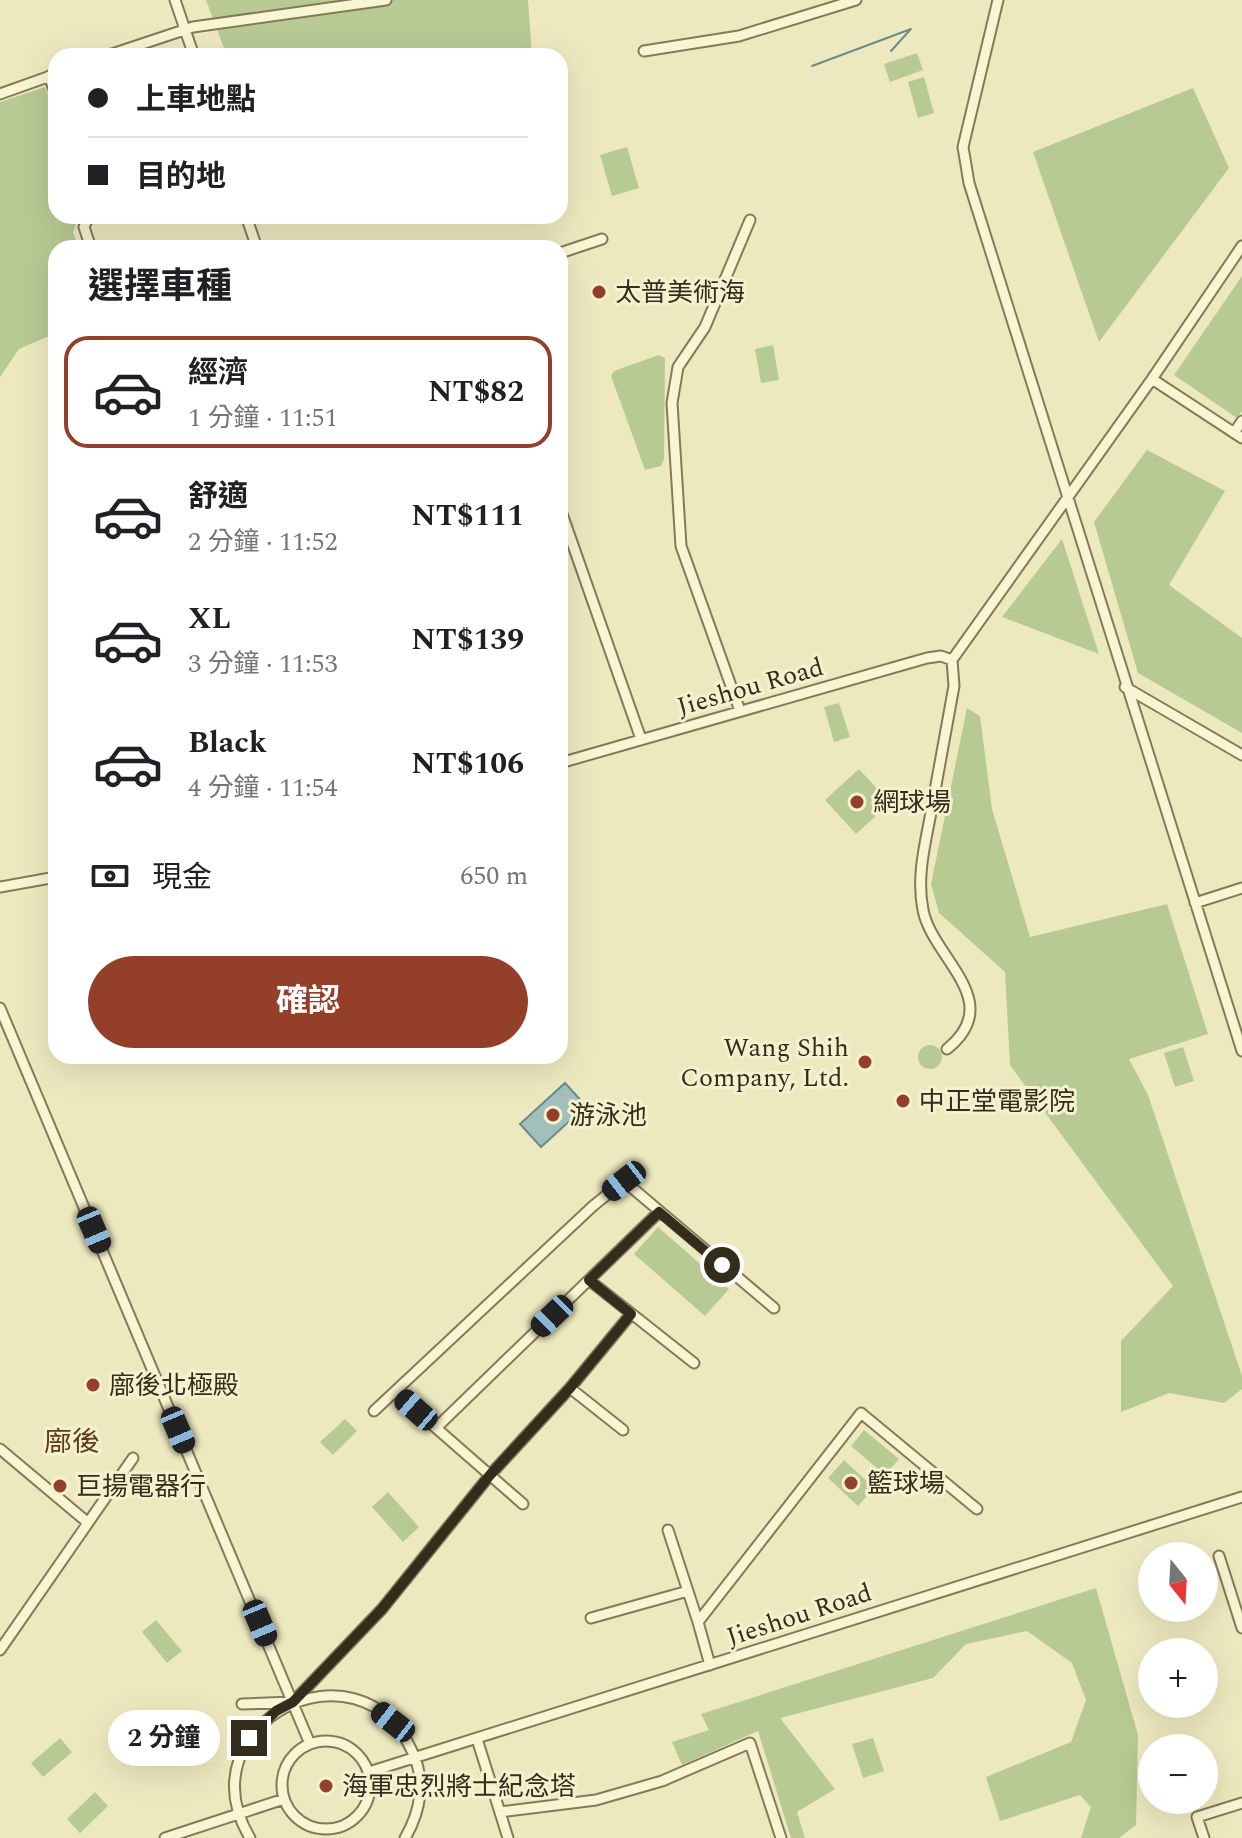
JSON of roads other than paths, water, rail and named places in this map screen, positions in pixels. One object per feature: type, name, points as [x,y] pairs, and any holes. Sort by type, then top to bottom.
[{"type":"street","points":[[175,0],[189,28],[193,48]]},
{"type":"street","points":[[130,48],[189,28],[386,0]]},
{"type":"street","points":[[644,51],[739,36],[856,0]]},
{"type":"street","points":[[998,0],[963,147],[969,183],[1065,497],[1242,1051]]},
{"type":"street","points":[[0,94],[48,77]]},
{"type":"street","points":[[740,711],[681,546],[672,403],[678,367],[705,327],[750,220]]},
{"type":"street","points":[[568,250],[602,239]]},
{"type":"street","points":[[947,1049],[965,1030],[969,1013],[968,993],[924,915],[920,878],[954,686],[952,660],[1065,497],[1152,379],[1242,246]]},
{"type":"street","points":[[1152,379],[1238,436],[1242,421]]},
{"type":"street","points":[[568,531],[641,739]]},
{"type":"street","name":"Jieshou Road","points":[[568,761],[927,658],[941,656],[952,660]]},
{"type":"street","points":[[1125,687],[1242,755]]},
{"type":"street","points":[[0,887],[48,878]]},
{"type":"street","points":[[1195,903],[1242,888]]},
{"type":"street","points":[[0,1008],[310,1744]]},
{"type":"street","points":[[374,1411],[593,1206],[624,1181],[774,1308]]},
{"type":"street","points":[[436,1428],[659,1212]]},
{"type":"street","points":[[589,1280],[694,1363]]},
{"type":"street","points":[[250,1838],[238,1812],[236,1774],[249,1738],[276,1711],[293,1702],[382,1609],[490,1475],[570,1388],[631,1314]]},
{"type":"street","points":[[570,1388],[623,1430]]},
{"type":"street","points":[[395,1392],[523,1504]]},
{"type":"street","points":[[698,1622],[861,1413],[977,1509]]},
{"type":"street","points":[[0,1449],[87,1522]]},
{"type":"street","points":[[0,1650],[133,1458]]},
{"type":"street","name":"Jieshou Road","points":[[369,1772],[1242,1497]]},
{"type":"street","points":[[668,1530],[710,1665]]},
{"type":"street","points":[[1219,1556],[1242,1628]]},
{"type":"street","points":[[591,1618],[688,1591]]},
{"type":"street","points":[[242,1704],[293,1702],[336,1695],[367,1704],[393,1722],[416,1758],[420,1774],[418,1807],[405,1838]]},
{"type":"street","points":[[477,1739],[508,1838]]},
{"type":"street","points":[[330,1741],[350,1748],[369,1772],[371,1784],[366,1806],[359,1815],[340,1827],[326,1829],[300,1821],[284,1799],[282,1786],[289,1761],[310,1744],[330,1741]]},
{"type":"street","points":[[500,1812],[596,1800],[662,1781],[750,1743],[781,1838]]},
{"type":"street","points":[[165,1838],[284,1799]]},
{"type":"street","points":[[1204,1838],[1197,1817],[1242,1803]]},
{"type":"street","points":[[340,1827],[343,1838]]},
{"type":"water","name":"游泳池","points":[[565,1083],[586,1106],[541,1147],[520,1124]]},
{"type":"waterway","points":[[812,66],[911,29]]},
{"type":"waterway","points":[[891,51],[910,30]]},
{"type":"place","name":"太普美術海","points":[[599,292]]},
{"type":"place","name":"網球場","points":[[857,802]]},
{"type":"place","name":"Wang Shih Company, Ltd.","points":[[865,1062]]},
{"type":"place","name":"中正堂電影院","points":[[903,1101]]},
{"type":"place","name":"游泳池","points":[[553,1115]]},
{"type":"place","name":"廍後北極殿","points":[[93,1385]]},
{"type":"place","name":"籃球場","points":[[851,1483]]},
{"type":"place","name":"巨揚電器行","points":[[60,1486]]},
{"type":"place","name":"海軍忠烈將士紀念塔","points":[[326,1786]]},
{"type":"district","name":"廍後","points":[[72,1441]]}]
